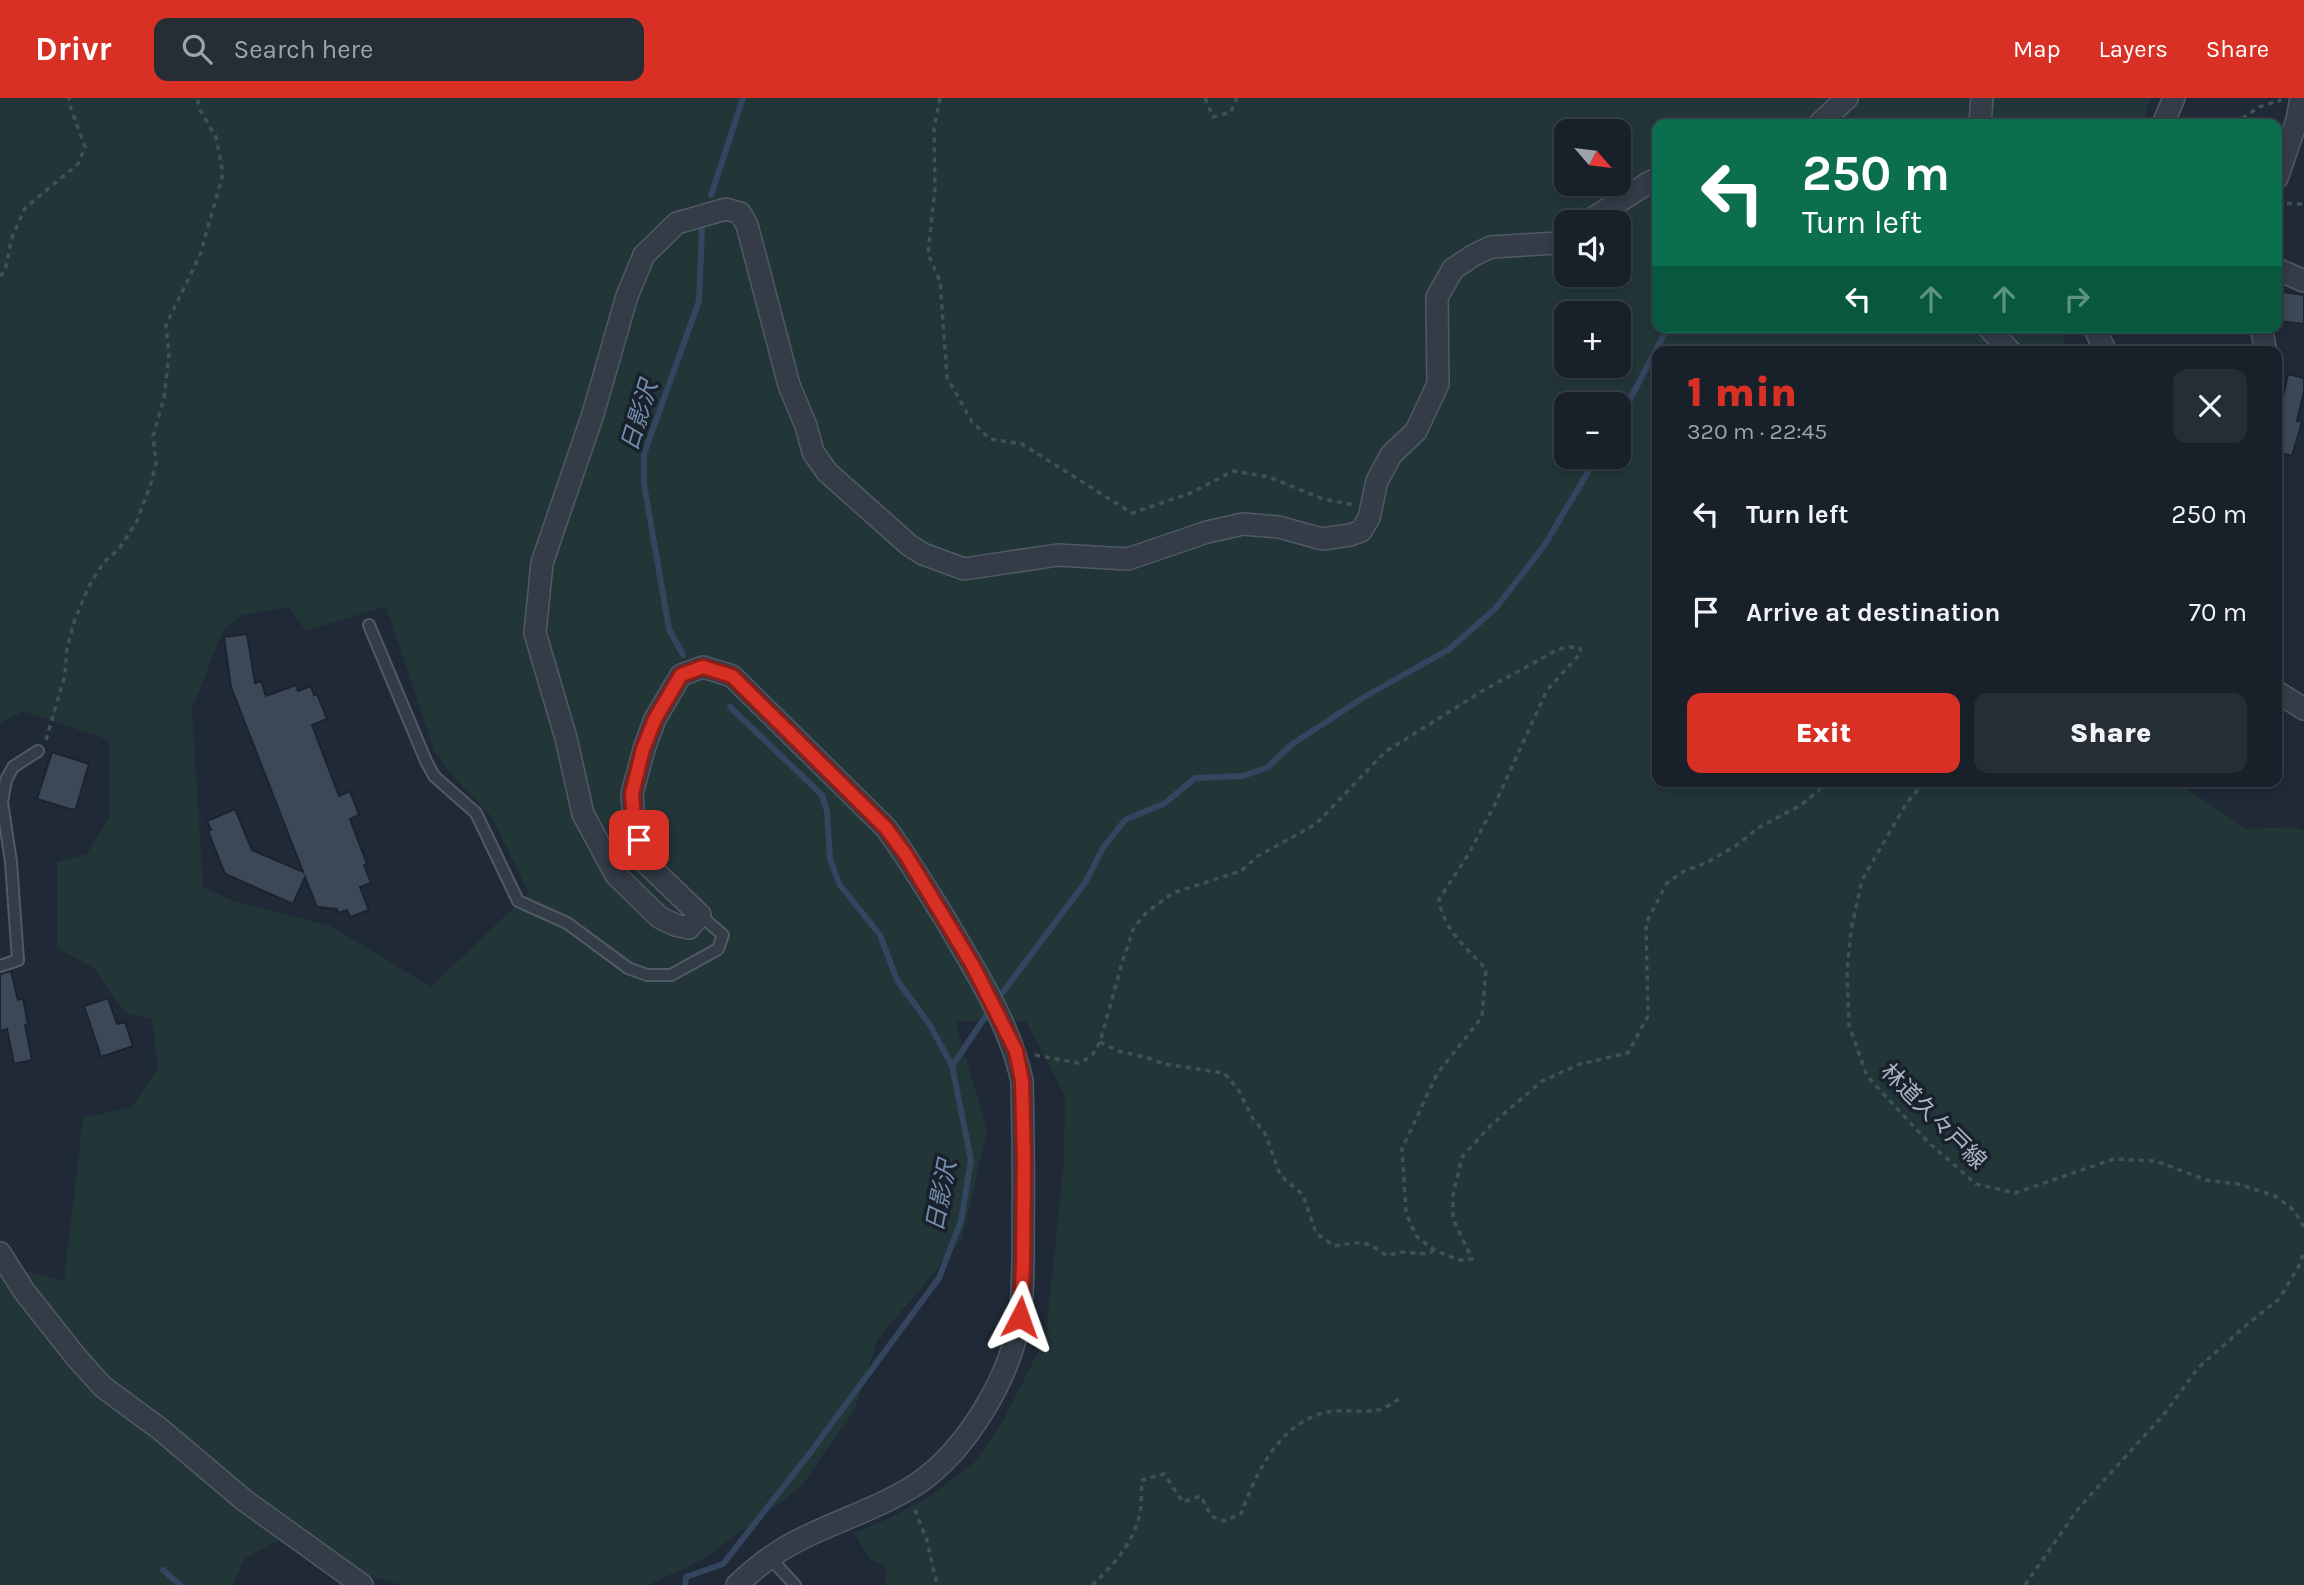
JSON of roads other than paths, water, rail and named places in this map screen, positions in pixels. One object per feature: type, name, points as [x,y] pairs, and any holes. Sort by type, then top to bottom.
[{"type":"street","points":[[1824,119],[1847,98]]},
{"type":"street","points":[[1980,119],[1982,98]]},
{"type":"street","points":[[2165,119],[2174,98]]},
{"type":"street","points":[[2282,164],[2297,120],[2301,98]]},
{"type":"street","points":[[1606,210],[1652,181]]},
{"type":"street","points":[[737,1585],[770,1558],[799,1540],[877,1505],[918,1483],[953,1451],[983,1412],[1008,1361],[1020,1317],[1023,1267],[1022,1081],[1016,1051],[982,984],[919,877],[886,828],[732,676],[703,667],[681,675],[655,719],[643,749],[632,794],[634,818],[645,862],[700,915],[689,928],[675,925],[659,916],[616,875],[583,814],[566,738],[535,633],[542,563],[593,414],[627,296],[644,255],[677,223],[726,209],[740,212],[747,225],[789,385],[806,426],[813,452],[827,472],[909,545],[923,554],[964,569],[1058,555],[1128,559],[1208,532],[1243,524],[1279,527],[1322,540],[1350,536],[1362,531],[1369,518],[1377,481],[1391,455],[1416,431],[1438,384],[1437,297],[1453,269],[1491,247],[1554,243]]},
{"type":"street","points":[[2282,271],[2304,281]]},
{"type":"street","points":[[1994,333],[2005,346]]},
{"type":"street","points":[[2282,695],[2304,709]]},
{"type":"street","points":[[0,1253],[24,1291],[103,1387],[160,1429],[244,1500],[362,1585]]},
{"type":"lane","points":[[369,625],[434,776],[477,813],[519,901],[568,923],[628,968],[647,975],[671,975],[718,949],[723,935],[700,915]]},
{"type":"lane","points":[[0,966],[18,960],[11,862],[2,802],[6,780],[13,767],[37,751]]},
{"type":"lane","points":[[770,1558],[795,1585]]},
{"type":"waterway","name":"日影沢","points":[[711,195],[743,98]]},
{"type":"waterway","name":"日影沢","points":[[683,655],[669,629],[644,484],[644,454],[699,301],[702,229]]},
{"type":"waterway","points":[[1658,346],[1665,333]]},
{"type":"waterway","points":[[1631,397],[1652,357]]},
{"type":"waterway","points":[[996,1001],[1085,883],[1103,848],[1125,820],[1165,803],[1195,778],[1243,776],[1268,767],[1291,745],[1364,697],[1448,650],[1495,609],[1544,546],[1590,469]]},
{"type":"waterway","name":"日影沢","points":[[685,1585],[686,1577],[723,1564],[810,1453],[939,1278],[961,1221],[971,1160],[952,1066],[930,1025],[897,980],[880,935],[840,885],[830,860],[827,811],[822,795],[730,707]]},
{"type":"waterway","points":[[952,1066],[990,1010]]},
{"type":"waterway","name":"日影沢","points":[[163,1570],[180,1585]]}]
